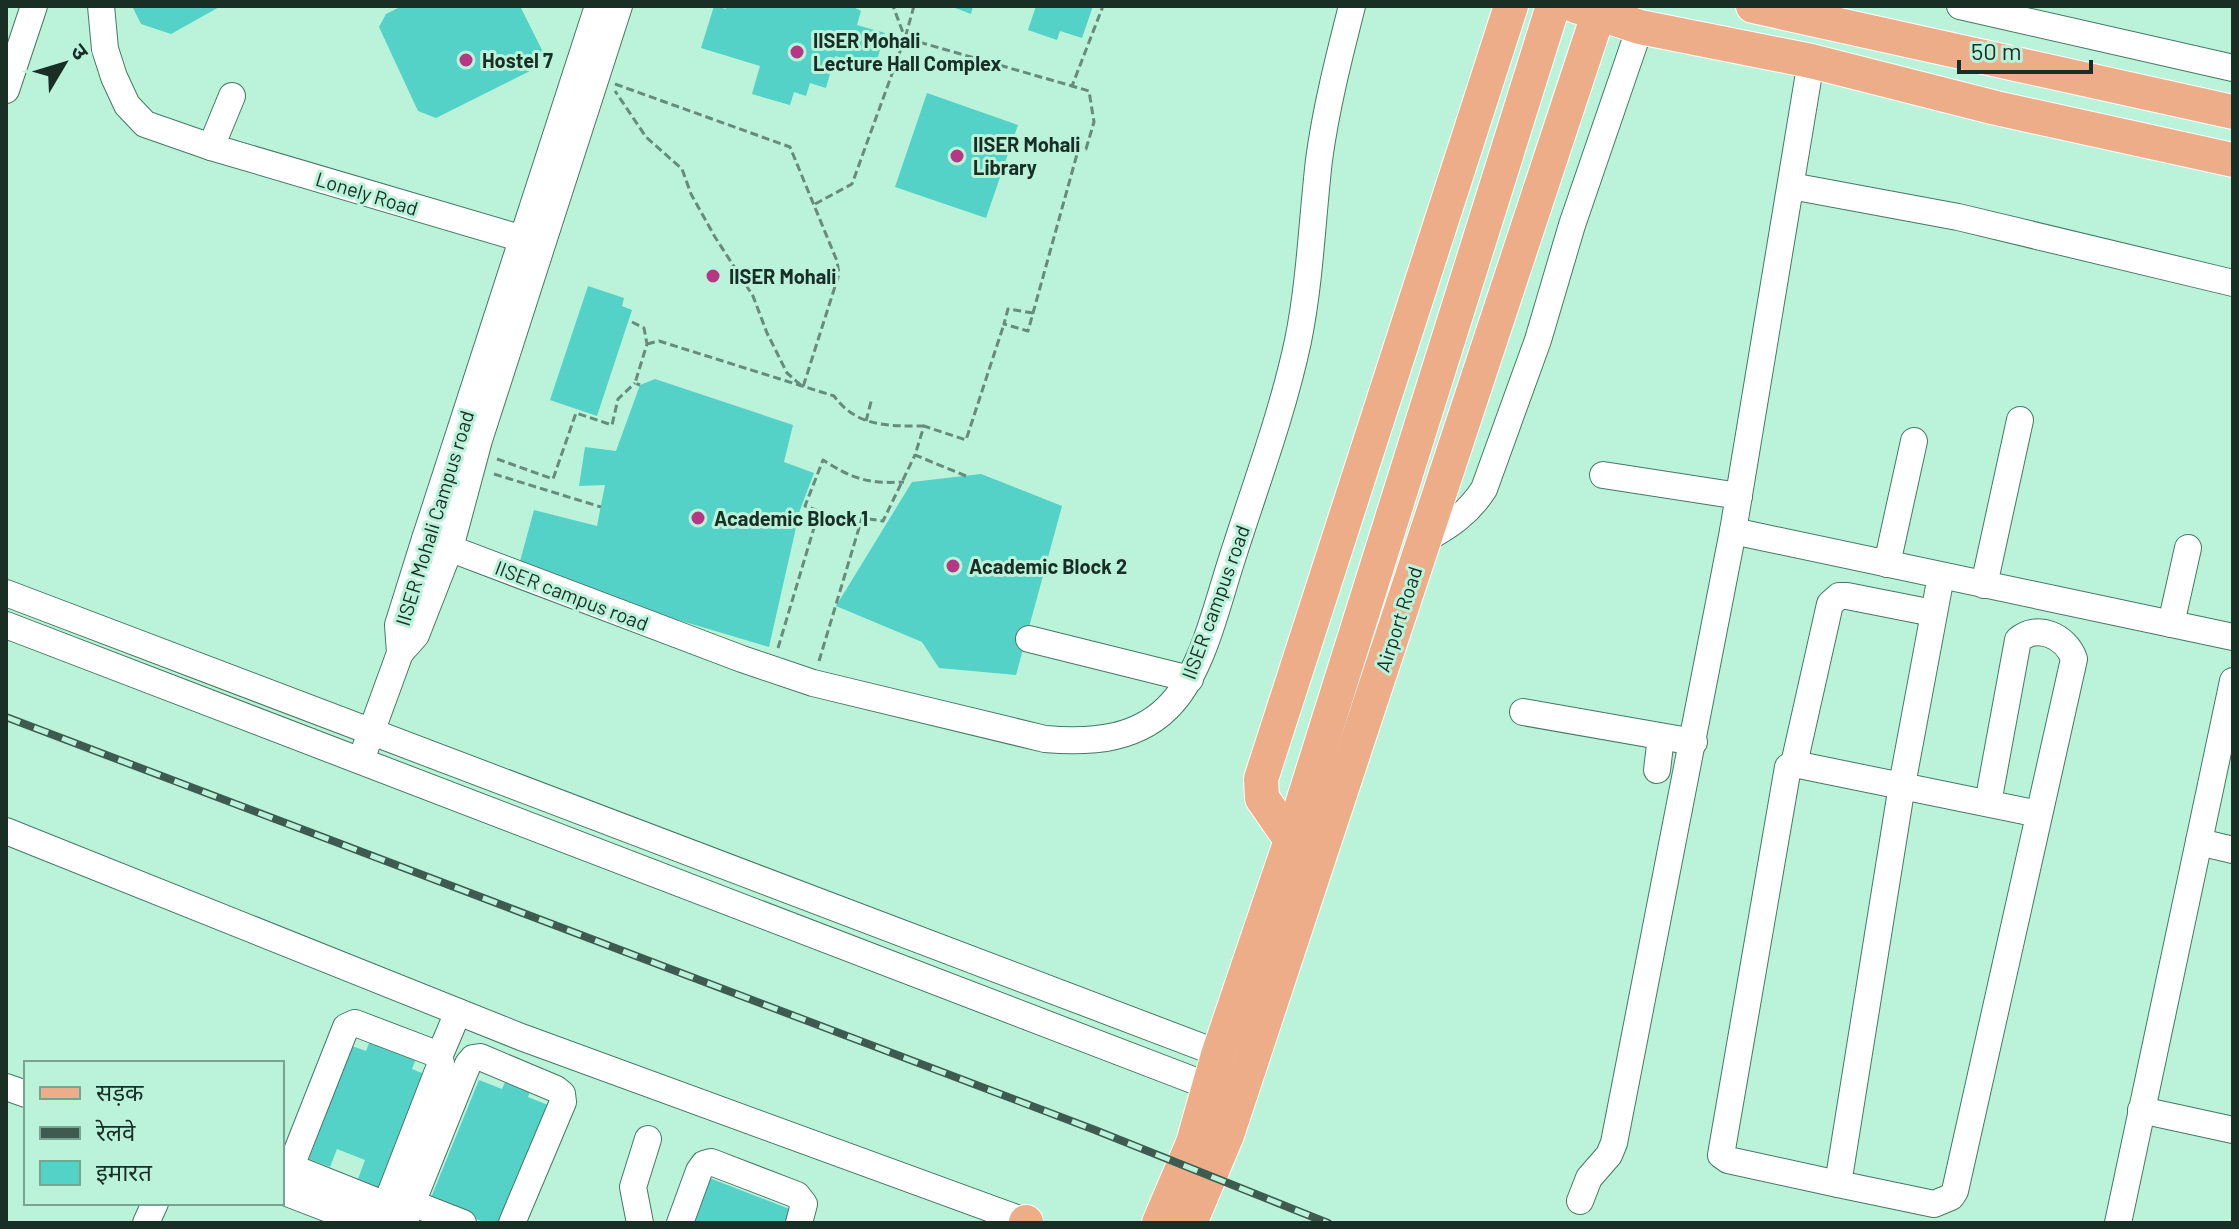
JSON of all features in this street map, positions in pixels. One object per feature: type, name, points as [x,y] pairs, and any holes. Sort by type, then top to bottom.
[{"type":"main road","points":[[1291,840],[1262,798],[1261,779],[1511,6]]},
{"type":"main road","points":[[1159,1223],[1223,1080],[1291,840],[1553,6]]},
{"type":"main road","points":[[1753,6],[2233,112]]},
{"type":"main road","points":[[1592,8],[1640,27],[1811,61],[1996,108],[2233,160]]},
{"type":"main road","name":"Airport Road","points":[[1190,1223],[1227,1135],[1223,1080],[1251,1064],[1424,540],[1592,8]]},
{"type":"street","points":[[6,90],[14,40],[34,6]]},
{"type":"street","name":"Lonely Road","points":[[101,6],[105,49],[127,105],[145,124],[211,147],[523,239]]},
{"type":"street","name":"IISER Mohali Campus road","points":[[400,653],[398,625],[598,6]]},
{"type":"street","name":"IISER Mohali Campus road","points":[[400,653],[416,635],[450,548],[479,440],[619,6]]},
{"type":"street","name":"IISER campus road","points":[[425,539],[813,683],[1045,739],[1076,741],[1112,738],[1146,725],[1173,703],[1190,679],[1229,568],[1294,357],[1305,298],[1326,112],[1352,6]]},
{"type":"street","points":[[1960,6],[2233,68]]},
{"type":"street","points":[[1424,540],[1472,508],[1484,489],[1538,340],[1572,225],[1640,27]]},
{"type":"street","points":[[1580,1201],[1589,1178],[1609,1155],[1614,1143],[1733,531],[1811,61]]},
{"type":"street","points":[[211,147],[232,96]]},
{"type":"street","points":[[1791,186],[1958,217],[2233,283]]},
{"type":"street","points":[[1978,583],[2020,420]]},
{"type":"street","points":[[1887,564],[1914,441]]},
{"type":"street","points":[[1603,475],[1739,496]]},
{"type":"street","points":[[1978,583],[1993,493]]},
{"type":"street","points":[[1733,531],[2233,637]]},
{"type":"street","points":[[2171,624],[2188,548]]},
{"type":"street","points":[[1838,1184],[1902,785],[1941,576]]},
{"type":"street","points":[[6,593],[371,733],[1223,1080]]},
{"type":"street","points":[[1794,764],[1830,604],[1839,596],[1847,596],[1933,613]]},
{"type":"street","points":[[6,625],[1223,1080]]},
{"type":"street","points":[[1988,803],[2018,640],[2026,633],[2036,631],[2062,639],[2074,659],[1955,1191],[1951,1197],[1934,1204],[1728,1160],[1721,1155],[1784,775],[1788,767],[1794,764],[2039,814]]},
{"type":"street","points":[[1029,639],[1190,679]]},
{"type":"street","points":[[361,760],[400,653]]},
{"type":"street","points":[[2118,1223],[2233,681]]},
{"type":"street","points":[[1523,712],[1694,742]]},
{"type":"street","points":[[1657,770],[1661,737]]},
{"type":"street","points":[[6,831],[488,1024],[1027,1223]]},
{"type":"street","points":[[2199,842],[2233,850]]},
{"type":"street","points":[[439,1057],[458,1012]]},
{"type":"street","points":[[285,1182],[346,1027],[355,1023],[434,1053],[441,1063],[395,1213]]},
{"type":"street","points":[[395,1213],[488,1024]]},
{"type":"street","points":[[473,1058],[480,1057],[562,1094]]},
{"type":"street","points":[[512,1223],[563,1102],[562,1094],[576,1057]]},
{"type":"street","points":[[2141,1110],[2233,1130]]},
{"type":"street","points":[[640,1223],[633,1187],[648,1139]]},
{"type":"street","points":[[680,1223],[699,1171],[704,1164],[711,1162],[797,1195],[804,1204],[799,1223]]},
{"type":"street","points":[[285,1182],[395,1213],[463,1223]]},
{"type":"street","points":[[285,1182],[365,1223]]},
{"type":"path","points":[[893,6],[905,38]]},
{"type":"path","points":[[815,204],[852,184],[914,6]]},
{"type":"path","points":[[1072,86],[1103,6]]},
{"type":"path","points":[[905,38],[1089,91],[1094,122],[1086,149],[1079,147],[1028,331],[1004,324]]},
{"type":"path","points":[[609,82],[790,147],[837,261],[839,274],[803,387],[787,373],[753,296],[709,227],[682,169],[646,137],[609,82]]},
{"type":"path","points":[[647,344],[659,341],[834,396],[844,409],[865,422],[924,426],[966,440],[1008,309],[1033,313]]},
{"type":"path","points":[[490,457],[553,479],[576,413],[612,425],[618,399],[635,383],[647,344],[644,328],[632,322]]},
{"type":"path","points":[[635,383],[640,385]]},
{"type":"path","points":[[865,422],[872,398]]},
{"type":"path","points":[[813,683],[862,518],[883,521],[904,482],[924,426]]},
{"type":"path","points":[[915,455],[966,476]]},
{"type":"path","points":[[777,653],[819,511],[805,506],[823,460],[860,481],[904,482]]},
{"type":"path","points":[[485,471],[601,507]]},
{"type":"building","points":[[132,6],[221,6],[171,34],[141,24]]},
{"type":"building","name":"Hostel 7","points":[[402,6],[520,6],[543,52],[534,69],[436,118],[418,111],[379,27],[386,14]]},
{"type":"building","name":"IISER Mohali Lecture Hall Complex","points":[[714,6],[726,9],[726,6],[852,6],[861,11],[857,25],[885,33],[875,67],[835,56],[826,88],[810,83],[806,96],[794,92],[790,105],[752,94],[760,66],[701,48]]},
{"type":"building","points":[[950,6],[973,6],[971,14]]},
{"type":"building","points":[[1036,6],[1093,6],[1082,38],[1060,31],[1057,40],[1028,30]]},
{"type":"building","name":"IISER Mohali Library","points":[[927,93],[1018,125],[986,218],[895,187]]},
{"type":"building","points":[[588,286],[624,298],[622,306],[632,310],[597,416],[550,400]]},
{"type":"building","name":"Academic Block 1","points":[[655,379],[793,425],[784,462],[814,473],[800,510],[769,647],[574,589],[519,565],[534,510],[597,526],[605,485],[579,486],[585,447],[616,451],[640,385]]},
{"type":"building","name":"Academic Block 2","points":[[981,474],[1062,506],[1016,675],[939,668],[922,642],[836,606],[912,482]]},
{"type":"building","points":[[371,1038],[417,1056],[412,1069],[424,1074],[380,1188],[358,1179],[365,1160],[337,1149],[330,1167],[309,1159],[352,1046],[366,1051]]},
{"type":"building","points":[[507,1078],[531,1089],[528,1097],[553,1107],[506,1223],[486,1223],[430,1200],[479,1080],[502,1089]]},
{"type":"building","points":[[707,1177],[792,1210],[788,1223],[690,1223]]},
{"type":"railway","points":[[6,717],[1095,1130],[1328,1223]]},
{"type":"place","name":"IISER Mohali Lecture Hall Complex","points":[[797,52]]},
{"type":"place","name":"Hostel 7","points":[[466,60]]},
{"type":"place","name":"IISER Mohali Library","points":[[957,156]]},
{"type":"place","name":"IISER Mohali","points":[[713,276]]},
{"type":"place","name":"Academic Block 1","points":[[698,518]]},
{"type":"place","name":"Academic Block 2","points":[[953,566]]}]
